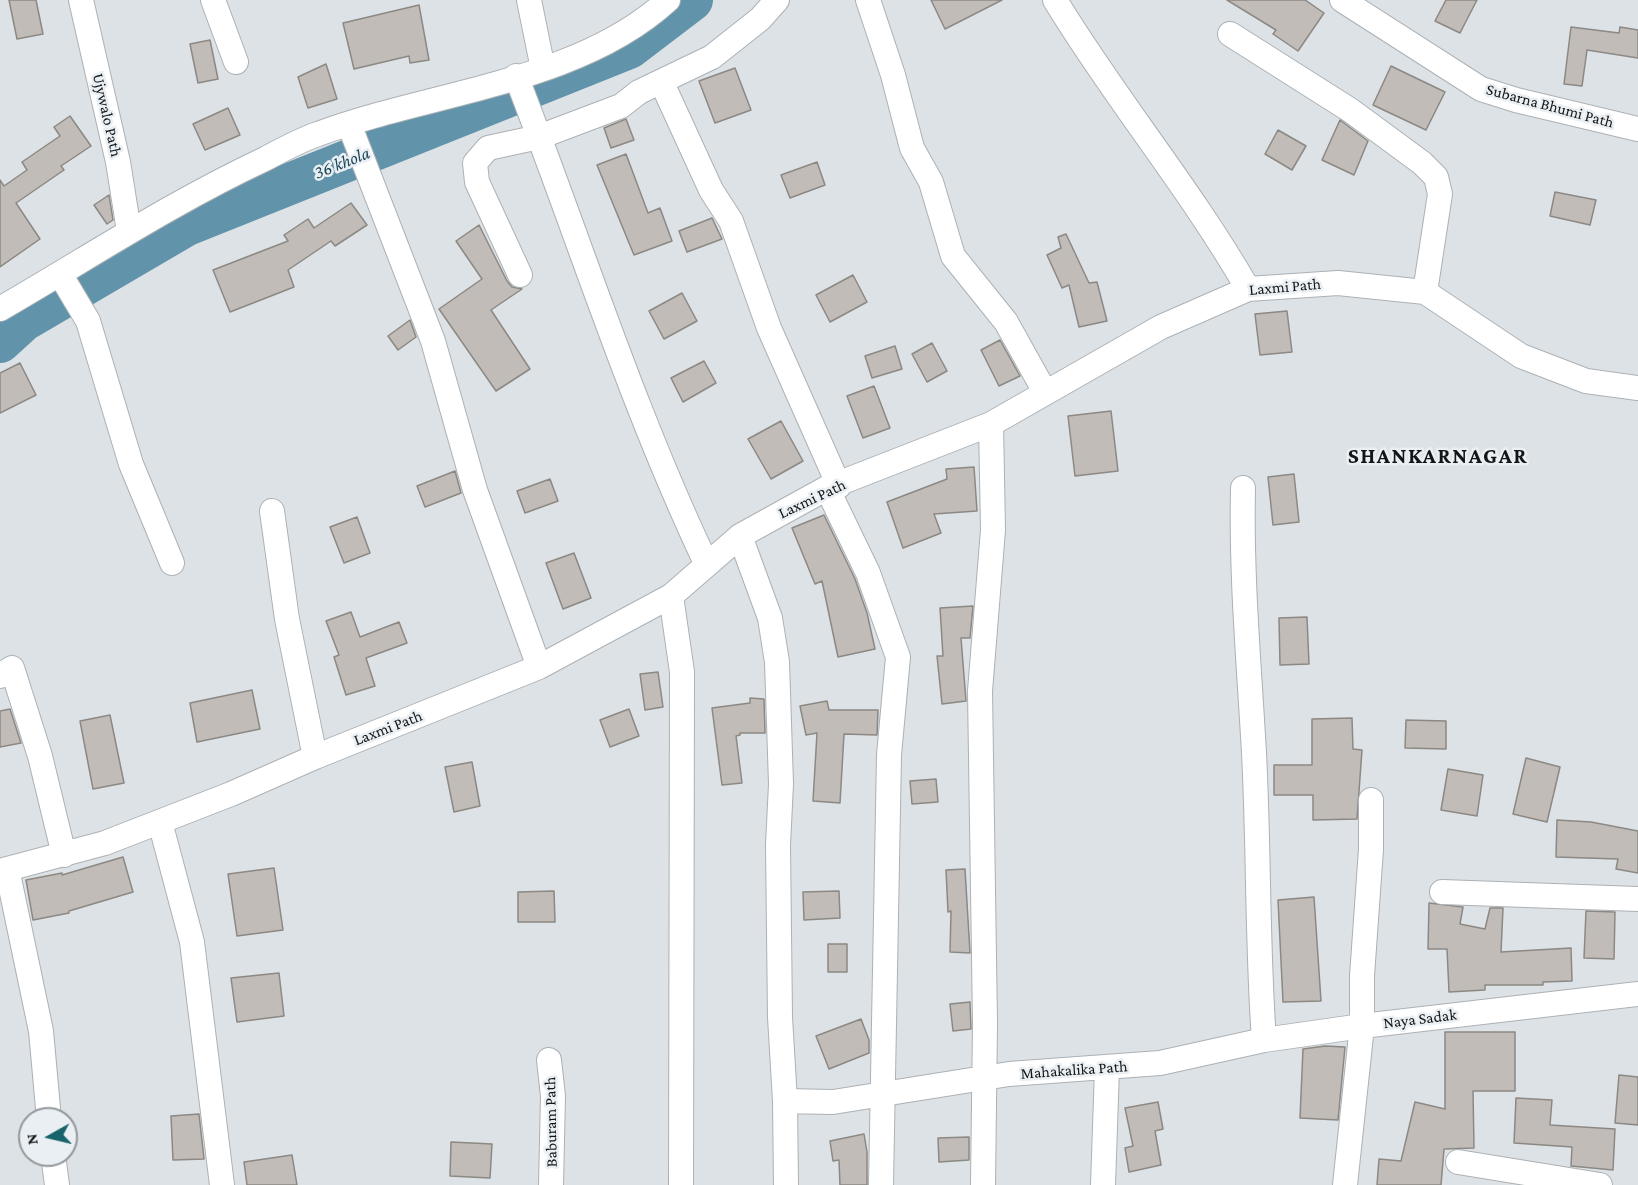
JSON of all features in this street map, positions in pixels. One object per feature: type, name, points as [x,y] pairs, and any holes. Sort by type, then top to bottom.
[{"type":"street","name":"Ujywalo Path","points":[[81,0],[118,162],[129,231]]},
{"type":"street","points":[[213,0],[236,62]]},
{"type":"street","points":[[530,0],[543,69]]},
{"type":"street","points":[[0,309],[62,277],[129,231],[227,176],[318,134],[352,133],[516,76],[543,69],[598,47],[645,10],[668,0]]},
{"type":"street","points":[[520,275],[477,182],[475,163],[488,148],[621,106],[639,92],[662,83],[712,57],[760,19],[777,0]]},
{"type":"street","points":[[868,0],[893,75],[912,148],[931,182],[953,256],[1006,322],[1045,392]]},
{"type":"street","points":[[1055,0],[1149,142],[1215,231],[1248,289]]},
{"type":"street","name":"Subarna Bhumi Path","points":[[1342,0],[1481,89],[1516,100],[1638,129]]},
{"type":"street","points":[[1230,34],[1350,110],[1422,163],[1436,177],[1440,194],[1425,292]]},
{"type":"street","points":[[516,76],[621,360],[677,501],[706,563]]},
{"type":"street","points":[[662,83],[711,190],[731,221],[769,328],[868,573],[898,657],[889,755],[881,1185]]},
{"type":"street","points":[[352,133],[434,342],[475,490],[539,667]]},
{"type":"street","points":[[62,277],[88,321],[130,464],[172,563]]},
{"type":"street","name":"Laxmi Path","points":[[3,870],[64,855],[160,822],[539,667],[671,596],[706,563],[740,536],[833,487],[991,424],[1161,327],[1248,289],[1338,283],[1425,292],[1521,356],[1586,381],[1638,388]]},
{"type":"street","points":[[983,1185],[985,1079],[980,691],[993,530],[991,424]]},
{"type":"street","points":[[1243,488],[1245,629],[1254,753],[1260,978],[1264,1040]]},
{"type":"street","points":[[272,511],[287,619],[315,757]]},
{"type":"street","points":[[740,536],[770,618],[777,662],[781,784],[778,844],[780,1017],[785,1101],[786,1185]]},
{"type":"street","points":[[671,596],[682,672],[681,1185]]},
{"type":"street","points":[[0,676],[12,668],[39,756],[64,855]]},
{"type":"street","points":[[1362,1026],[1362,976],[1371,849],[1371,800]]},
{"type":"street","points":[[160,822],[192,942],[222,1185]]},
{"type":"street","points":[[3,870],[41,1031],[48,1107]]},
{"type":"street","points":[[1442,892],[1638,899]]},
{"type":"street","name":"Naya Sadak","points":[[1345,1185],[1362,1026],[1638,994]]},
{"type":"street","name":"Mahakalika Path","points":[[785,1101],[833,1102],[1010,1074],[1107,1069],[1160,1063],[1264,1040],[1362,1026]]},
{"type":"street","name":"Baburam Path","points":[[549,1060],[553,1096],[551,1185]]},
{"type":"street","points":[[1103,1185],[1107,1069]]},
{"type":"street","points":[[1458,1162],[1600,1185]]},
{"type":"street","points":[[55,1167],[57,1185]]},
{"type":"building","points":[[9,0],[36,0],[43,34],[17,39]]},
{"type":"building","points":[[931,0],[1002,0],[945,29]]},
{"type":"building","points":[[1227,0],[1305,0],[1324,13],[1298,51],[1273,34],[1276,30]]},
{"type":"building","points":[[1446,0],[1477,0],[1460,33],[1435,21]]},
{"type":"building","points":[[419,5],[429,60],[410,63],[409,56],[354,69],[343,23]]},
{"type":"building","points":[[1571,27],[1619,33],[1620,27],[1638,30],[1638,58],[1587,50],[1582,86],[1564,84]]},
{"type":"building","points":[[210,40],[218,79],[198,83],[190,44]]},
{"type":"building","points":[[326,64],[337,99],[308,108],[298,77]]},
{"type":"building","points":[[1391,66],[1445,92],[1426,130],[1373,105]]},
{"type":"building","points":[[735,68],[751,110],[715,123],[699,81]]},
{"type":"building","points":[[228,108],[240,135],[205,150],[193,124]]},
{"type":"building","points":[[70,116],[91,146],[61,166],[64,170],[16,203],[40,239],[0,267],[0,180],[4,186],[27,170],[22,162],[60,136],[54,127]]},
{"type":"building","points":[[626,119],[634,140],[611,148],[604,128]]},
{"type":"building","points":[[1340,120],[1368,141],[1354,175],[1322,160]]},
{"type":"building","points":[[1278,130],[1306,146],[1292,170],[1265,154]]},
{"type":"building","points":[[626,154],[648,213],[660,208],[672,241],[634,255],[597,165]]},
{"type":"building","points":[[817,162],[825,185],[790,198],[781,175]]},
{"type":"building","points":[[1555,192],[1596,200],[1590,225],[1550,216]]},
{"type":"building","points":[[109,195],[113,220],[107,224],[94,205]]},
{"type":"building","points":[[351,203],[367,225],[335,246],[331,241],[288,270],[294,287],[230,312],[213,270],[288,241],[284,235],[308,219],[314,228]]},
{"type":"building","points":[[712,218],[722,239],[687,252],[679,231]]},
{"type":"building","points":[[479,225],[507,281],[512,287],[522,289],[491,310],[530,369],[496,391],[439,309],[482,279],[456,241]]},
{"type":"building","points":[[1066,234],[1089,283],[1097,282],[1107,321],[1079,327],[1069,285],[1062,288],[1047,255],[1061,248],[1058,237]]},
{"type":"building","points":[[853,275],[867,302],[830,322],[816,295]]},
{"type":"building","points":[[682,293],[697,321],[664,339],[649,311]]},
{"type":"building","points":[[1287,311],[1292,352],[1260,355],[1255,314]]},
{"type":"building","points":[[410,320],[416,337],[398,350],[388,336]]},
{"type":"building","points":[[1000,340],[1020,376],[999,386],[981,350]]},
{"type":"building","points":[[932,343],[947,371],[927,382],[912,354]]},
{"type":"building","points":[[895,346],[902,369],[872,378],[865,356]]},
{"type":"building","points":[[704,361],[716,383],[683,402],[671,378]]},
{"type":"building","points":[[20,363],[36,395],[0,413],[0,373]]},
{"type":"building","points":[[874,386],[890,428],[863,438],[847,396]]},
{"type":"building","points":[[1111,411],[1118,471],[1075,476],[1068,416]]},
{"type":"building","points":[[781,421],[803,461],[771,479],[748,439]]},
{"type":"building","points":[[974,467],[977,511],[934,514],[941,533],[903,548],[887,502],[947,479],[946,469]]},
{"type":"building","points":[[455,471],[461,493],[425,507],[417,486]]},
{"type":"building","points":[[1294,474],[1299,522],[1273,525],[1268,477]]},
{"type":"building","points":[[550,479],[558,501],[525,513],[517,491]]},
{"type":"building","points":[[824,515],[855,579],[867,613],[875,649],[838,657],[822,581],[815,584],[792,528]]},
{"type":"building","points":[[357,517],[370,553],[344,563],[330,527]]},
{"type":"building","points":[[574,553],[591,598],[563,609],[546,563]]},
{"type":"building","points":[[973,606],[970,638],[961,638],[966,701],[942,704],[937,656],[943,656],[940,608]]},
{"type":"building","points":[[351,612],[360,637],[399,622],[407,643],[366,658],[375,686],[346,695],[334,657],[339,655],[326,621]]},
{"type":"building","points":[[1307,617],[1309,664],[1280,665],[1279,618]]},
{"type":"building","points":[[658,672],[663,707],[645,710],[640,674]]},
{"type":"building","points":[[252,690],[260,729],[197,742],[190,703]]},
{"type":"building","points":[[750,698],[764,699],[765,733],[740,733],[736,736],[742,783],[722,785],[712,708],[750,703]]},
{"type":"building","points":[[827,701],[829,710],[878,710],[877,735],[844,734],[840,803],[813,801],[817,733],[806,735],[800,706]]},
{"type":"building","points":[[10,709],[21,743],[0,747],[0,711]]},
{"type":"building","points":[[629,709],[639,736],[610,747],[600,720]]},
{"type":"building","points":[[110,715],[124,783],[93,789],[80,721]]},
{"type":"building","points":[[1352,718],[1353,749],[1362,750],[1357,819],[1313,820],[1313,795],[1274,795],[1274,765],[1312,765],[1312,719]]},
{"type":"building","points":[[1406,720],[1446,721],[1446,749],[1405,748]]},
{"type":"building","points":[[1526,758],[1560,767],[1547,822],[1513,814]]},
{"type":"building","points":[[472,762],[480,806],[454,812],[445,767]]},
{"type":"building","points":[[1448,769],[1483,775],[1477,816],[1441,810]]},
{"type":"building","points":[[936,779],[938,802],[912,804],[910,781]]},
{"type":"building","points":[[1557,820],[1591,822],[1638,831],[1638,873],[1616,869],[1618,859],[1556,857]]},
{"type":"building","points":[[123,857],[133,892],[69,911],[69,913],[33,920],[26,880],[62,873],[62,875]]},
{"type":"building","points":[[274,868],[283,930],[237,936],[228,874]]},
{"type":"building","points":[[965,869],[970,953],[950,952],[951,911],[948,912],[946,870]]},
{"type":"building","points":[[554,891],[555,922],[518,922],[518,892]]},
{"type":"building","points":[[839,891],[840,918],[804,920],[803,892]]},
{"type":"building","points":[[1314,897],[1321,1001],[1283,1002],[1278,900]]},
{"type":"building","points":[[1429,903],[1463,907],[1460,924],[1485,929],[1490,908],[1503,908],[1501,952],[1571,948],[1572,981],[1543,982],[1543,985],[1485,985],[1485,990],[1449,992],[1447,949],[1428,949]]},
{"type":"building","points":[[1586,911],[1615,912],[1614,959],[1584,958]]},
{"type":"building","points":[[828,944],[847,944],[847,972],[828,972]]},
{"type":"building","points":[[279,973],[284,1016],[237,1022],[231,978]]},
{"type":"building","points":[[970,1002],[971,1029],[953,1031],[950,1004]]},
{"type":"building","points":[[861,1019],[869,1040],[869,1053],[829,1069],[816,1036]]},
{"type":"building","points":[[1445,1032],[1515,1032],[1515,1091],[1473,1091],[1474,1148],[1444,1149],[1441,1185],[1377,1185],[1379,1159],[1401,1161],[1415,1102],[1445,1109]]},
{"type":"building","points":[[1325,1046],[1345,1047],[1338,1120],[1300,1118],[1303,1049]]},
{"type":"building","points":[[1619,1075],[1638,1077],[1638,1125],[1615,1123]]},
{"type":"building","points":[[1516,1098],[1552,1100],[1550,1125],[1615,1129],[1613,1170],[1571,1166],[1572,1147],[1514,1143]]},
{"type":"building","points":[[1158,1102],[1163,1129],[1155,1131],[1161,1165],[1129,1172],[1125,1148],[1133,1146],[1125,1108]]},
{"type":"building","points":[[199,1114],[204,1159],[173,1160],[171,1116]]},
{"type":"building","points":[[864,1134],[867,1152],[867,1185],[840,1185],[839,1160],[833,1161],[830,1141]]},
{"type":"building","points":[[969,1137],[969,1160],[939,1162],[938,1138]]},
{"type":"building","points":[[451,1142],[492,1144],[490,1178],[450,1176]]},
{"type":"building","points":[[292,1155],[297,1185],[247,1185],[244,1162]]},
{"type":"waterway","name":"36 khola","points":[[0,342],[23,321],[187,225],[629,48],[692,0]]},
{"type":"district","name":"SHANKARNAGAR","points":[[1438,456]]}]
